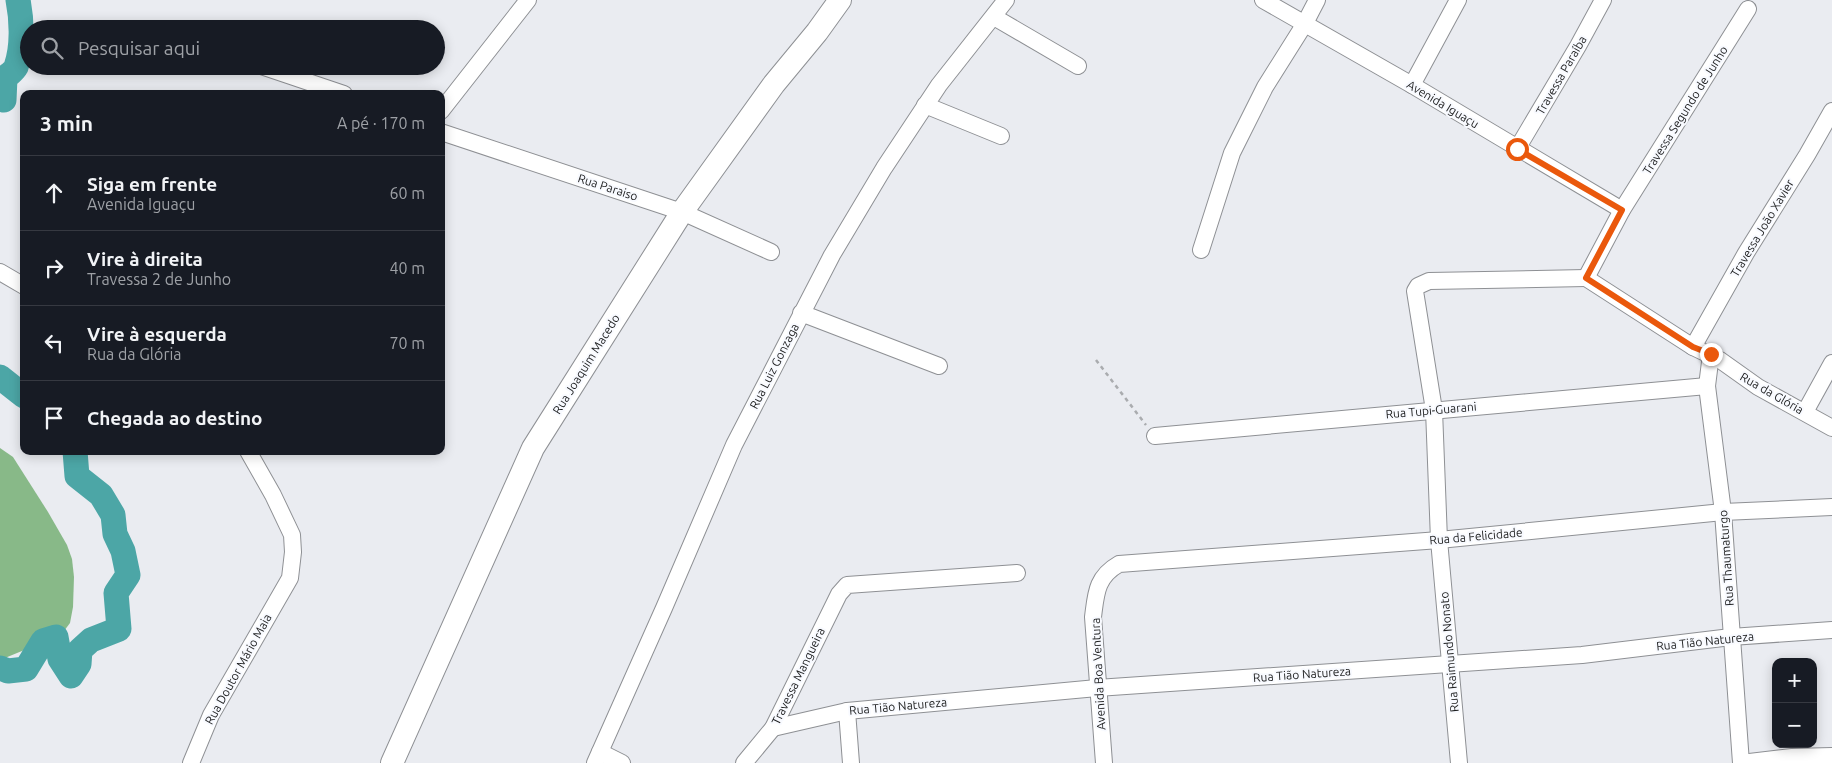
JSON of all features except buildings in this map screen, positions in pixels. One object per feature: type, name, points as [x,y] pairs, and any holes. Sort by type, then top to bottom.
[{"type":"street","points":[[445,106],[528,0]]},
{"type":"street","name":"Rua Joaquim Macedo","points":[[392,763],[533,448],[682,212],[774,84],[817,32],[840,0]]},
{"type":"street","name":"Rua Luiz Gonzaga","points":[[598,758],[734,445],[800,313],[884,168],[925,105],[1006,0]]},
{"type":"street","name":"Avenida Iguaçu","points":[[1263,0],[1412,85],[1622,210]]},
{"type":"street","points":[[1201,250],[1232,153],[1265,87],[1304,25],[1317,0]]},
{"type":"street","points":[[1412,85],[1458,0]]},
{"type":"street","name":"Travessa Paraíba","points":[[1517,149],[1578,46],[1602,0]]},
{"type":"street","name":"Travessa Segundo de Junho","points":[[1586,278],[1622,210],[1748,9]]},
{"type":"street","points":[[994,17],[1078,66]]},
{"type":"street","points":[[286,75],[328,90]]},
{"type":"street","points":[[925,105],[1001,136]]},
{"type":"street","name":"Travessa João Xavier","points":[[1693,347],[1746,253],[1832,111]]},
{"type":"street","name":"Rua Paraiso","points":[[445,133],[682,212],[771,252]]},
{"type":"street","points":[[0,272],[20,284]]},
{"type":"street","name":"Rua da Glória","points":[[1586,278],[1693,347],[1711,354],[1758,387],[1832,428]]},
{"type":"street","name":"Rua Raimundo Nonato","points":[[1459,763],[1439,540],[1434,410],[1415,290],[1418,286],[1429,281],[1586,278]]},
{"type":"street","points":[[800,313],[938,366]]},
{"type":"street","name":"Rua Thaumaturgo","points":[[1711,354],[1707,386],[1723,512],[1741,763]]},
{"type":"street","points":[[1804,412],[1832,363]]},
{"type":"street","name":"Rua Tupi-Guarani","points":[[1155,436],[1707,386]]},
{"type":"street","name":"Rua Doutor Mário Maia","points":[[191,763],[211,715],[290,578],[293,552],[292,535],[273,495],[250,455]]},
{"type":"street","name":"Rua da Felicidade","points":[[1119,564],[1439,540],[1723,512],[1832,507]]},
{"type":"street","name":"Avenida Boa Ventura","points":[[1104,763],[1093,617],[1101,580],[1111,568],[1119,564]]},
{"type":"street","name":"Travessa Mangueira","points":[[744,763],[772,728],[839,594],[847,585],[1017,573]]},
{"type":"street","name":"Rua Tião Natureza","points":[[772,728],[847,710],[1097,688],[1582,655],[1731,637],[1832,630]]},
{"type":"street","points":[[847,710],[851,763]]},
{"type":"street","points":[[1741,763],[1792,757],[1832,756]]},
{"type":"street","points":[[598,758],[622,763]]},
{"type":"path","points":[[1096,360],[1155,436]]},
{"type":"green space","points":[[0,448],[13,457],[67,545],[72,559],[74,577],[73,607],[70,623],[61,635],[0,660]]},
{"type":"waterway","points":[[18,0],[20,20]]},
{"type":"waterway","points":[[0,96],[4,100],[5,78],[16,67],[20,51]]},
{"type":"waterway","points":[[0,377],[20,393]]},
{"type":"waterway","points":[[0,668],[8,671],[26,669],[43,641],[56,637],[60,659],[71,676],[79,664],[80,650],[91,640],[119,629],[116,593],[128,575],[123,551],[115,534],[113,515],[101,495],[77,476],[75,455]]},
{"type":"route","points":[[1517,149],[1622,210],[1586,278],[1693,347],[1711,354]]}]
